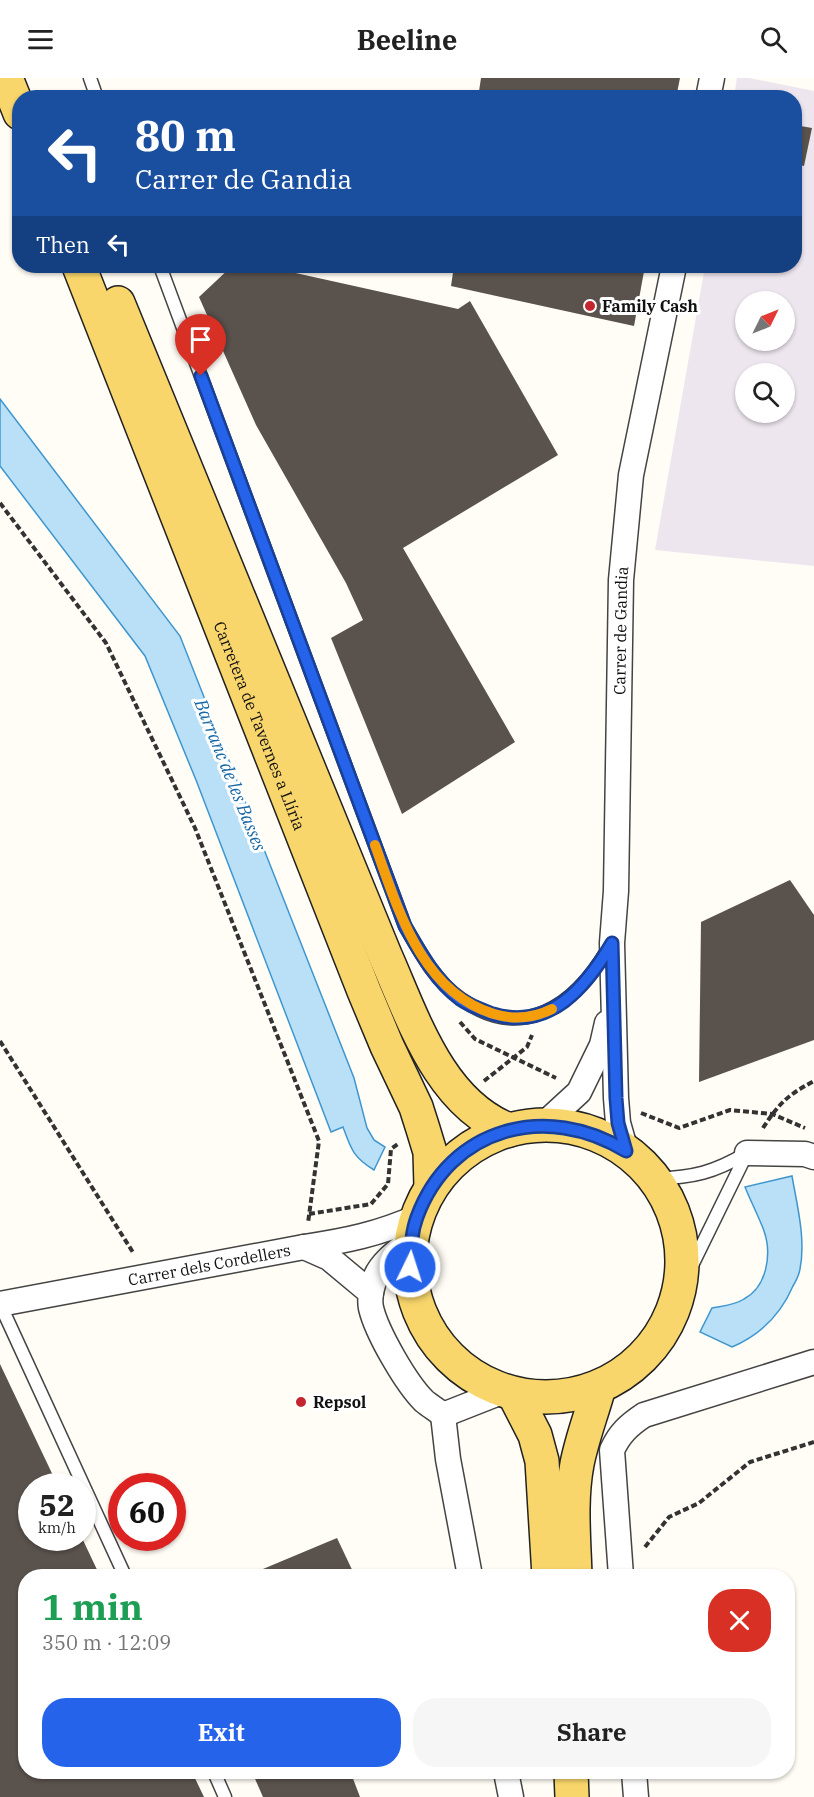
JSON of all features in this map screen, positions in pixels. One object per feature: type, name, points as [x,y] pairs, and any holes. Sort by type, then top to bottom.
[{"type":"main road","points":[[6,78],[12,93]]},
{"type":"main road","name":"Carretera de Tavernes a Llíria","points":[[82,273],[364,991],[416,1107],[430,1152],[431,1187]]},
{"type":"main road","name":"Carretera de Tavernes a Llíria","points":[[106,273],[385,955],[433,1060],[456,1092],[471,1107],[490,1123],[509,1130]]},
{"type":"main road","points":[[543,1125],[565,1126],[607,1139],[626,1151],[655,1179],[676,1222],[682,1262],[678,1294],[667,1324],[650,1350],[627,1372],[599,1388],[571,1395],[542,1398],[509,1392],[478,1380],[456,1364],[438,1344],[428,1328],[414,1295],[410,1267],[414,1229],[431,1187],[452,1162],[478,1143],[509,1130],[543,1125]]},
{"type":"main road","points":[[575,1569],[573,1509],[576,1466],[583,1435],[599,1388]]},
{"type":"main road","points":[[509,1392],[535,1435],[542,1461],[549,1569]]},
{"type":"main road","points":[[571,1779],[572,1797]]},
{"type":"main road","points":[[593,1779],[594,1797]]},
{"type":"street","name":"Carrer de Gandia","points":[[626,1151],[618,1123],[612,1000],[622,568],[631,475],[673,273]]},
{"type":"street","name":"Carrer de Gandia","points":[[543,1125],[561,1110],[580,1089],[602,1045],[612,1000]]},
{"type":"street","points":[[747,1153],[805,1154],[814,1157]]},
{"type":"street","name":"Carrer dels Cordellers","points":[[0,1304],[351,1240],[392,1228],[414,1229]]},
{"type":"street","points":[[414,1229],[376,1274],[370,1293],[371,1308],[399,1368],[424,1400],[443,1415],[448,1459],[469,1569]]},
{"type":"street","points":[[304,1247],[329,1258],[370,1293]]},
{"type":"street","points":[[620,1569],[612,1450],[618,1436],[644,1414],[814,1362]]},
{"type":"street","points":[[443,1415],[509,1392]]},
{"type":"street","points":[[507,1779],[510,1797]]},
{"type":"street","points":[[635,1779],[636,1797]]},
{"type":"lane","points":[[163,273],[405,926],[425,961],[460,999],[480,1010],[504,1017],[523,1017],[540,1015],[574,994],[596,970],[612,943]]},
{"type":"lane","points":[[655,1179],[701,1175],[724,1167],[747,1153]]},
{"type":"lane","points":[[678,1294],[747,1153]]},
{"type":"lane","points":[[0,1304],[122,1569]]},
{"type":"lane","points":[[217,1779],[225,1797]]},
{"type":"path","points":[[0,503],[105,643],[195,828],[319,1141],[304,1247]]},
{"type":"path","points":[[460,1022],[475,1039],[580,1089]]},
{"type":"path","points":[[0,1041],[149,1277]]},
{"type":"path","points":[[763,1128],[790,1094],[814,1081]]},
{"type":"path","points":[[617,1104],[679,1128],[730,1110],[772,1114],[814,1131]]},
{"type":"path","points":[[622,1569],[644,1549],[669,1517],[699,1503],[750,1462],[814,1443]]},
{"type":"shaded area","points":[[737,78],[749,78],[814,91],[814,566],[655,550],[704,273],[802,273],[802,90],[735,90]]},
{"type":"water","name":"Barranc de les Basses","points":[[0,399],[180,636],[354,1078],[367,1128],[374,1140],[385,1147],[374,1170],[361,1161],[354,1152],[343,1127],[331,1132],[196,780],[145,656],[0,466]]},
{"type":"water","points":[[792,1176],[802,1246],[798,1276],[776,1314],[752,1336],[732,1347],[700,1332],[712,1308],[737,1303],[752,1294],[758,1287],[766,1269],[766,1240],[745,1187]]},
{"type":"building","points":[[481,78],[680,78],[678,90],[479,90]]},
{"type":"building","points":[[802,126],[812,128],[804,166],[802,166]]},
{"type":"building","points":[[225,273],[296,273],[458,309],[470,301],[558,455],[403,548],[515,742],[402,814],[331,638],[363,620],[346,583],[256,425],[199,297]]},
{"type":"building","name":"Family Cash","points":[[453,273],[644,273],[634,326],[451,286]]},
{"type":"building","points":[[790,880],[814,915],[814,1040],[699,1082],[701,922]]},
{"type":"building","points":[[0,1364],[52,1473],[18,1473],[18,1551],[88,1551],[97,1569],[18,1569],[18,1779],[195,1779],[204,1797],[0,1797]]},
{"type":"building","points":[[337,1538],[352,1569],[263,1569]]},
{"type":"building","points":[[255,1779],[353,1779],[360,1797],[263,1797]]},
{"type":"slow traffic","points":[[375,845],[405,926],[425,961],[460,999],[480,1010],[504,1017],[540,1015],[552,1009]]},
{"type":"place","name":"Family Cash","points":[[590,306]]},
{"type":"place","name":"Repsol","points":[[301,1402]]},
{"type":"route","points":[[201,376],[405,926],[425,961],[460,999],[480,1010],[504,1017],[523,1017],[540,1015],[574,994],[596,970],[612,943],[616,1098],[618,1123],[626,1151],[607,1139],[565,1126],[526,1126],[509,1130],[478,1143],[452,1162],[431,1187],[417,1218],[411,1240],[410,1267]]}]
